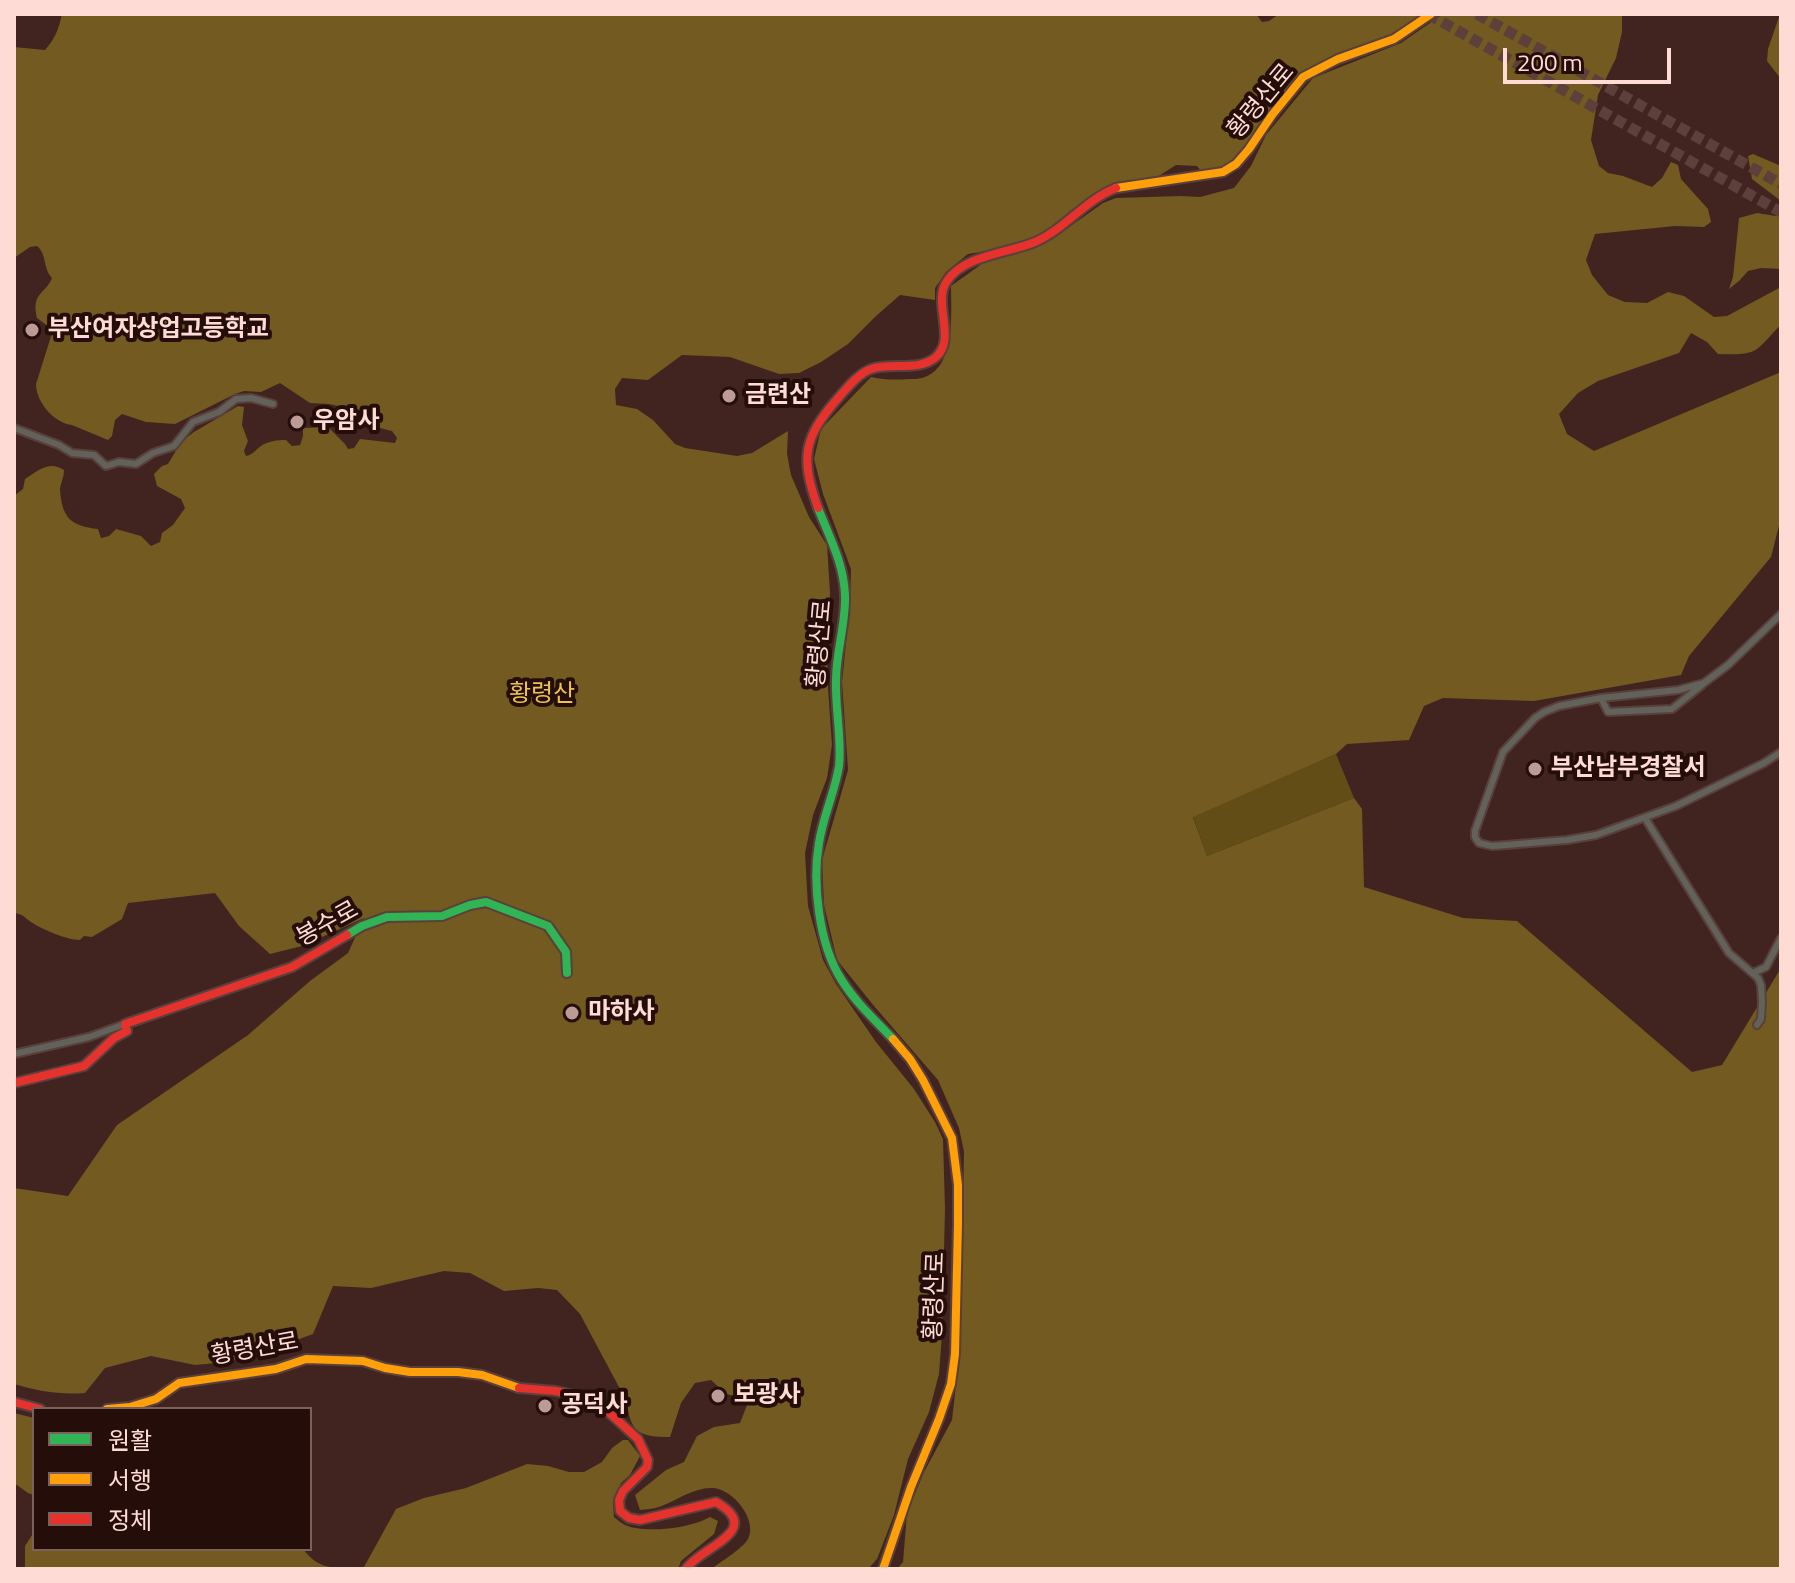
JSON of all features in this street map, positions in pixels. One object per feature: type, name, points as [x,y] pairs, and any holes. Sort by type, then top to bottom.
[{"type":"street","name":"황령산로","points":[[883,1569],[909,1491],[938,1425],[952,1378],[959,1191],[954,1141],[929,1088],[908,1057],[839,975],[827,947],[816,890],[816,855],[840,755],[836,665],[846,595],[843,573],[807,472],[809,438],[858,376],[872,369],[922,362],[935,358],[943,350],[940,299],[943,285],[951,275],[970,263],[1037,241],[1105,191],[1223,172],[1236,164],[1249,149],[1303,77],[1338,59],[1394,39],[1431,14]]},
{"type":"street","points":[[14,428],[72,453],[94,455],[106,466],[119,462],[136,464],[153,453],[174,446],[193,422],[219,412],[236,399],[251,398],[273,404]]},
{"type":"street","points":[[1601,698],[1608,712],[1672,709],[1728,665],[1781,614]]},
{"type":"street","points":[[1704,683],[1678,690],[1601,698],[1544,712],[1510,744],[1499,760],[1475,831],[1479,843],[1492,846],[1596,835],[1676,806],[1781,752]]},
{"type":"street","points":[[1645,818],[1729,953],[1758,978],[1761,985],[1761,1019],[1757,1025]]},
{"type":"street","name":"봉수로","points":[[125,1024],[292,967],[362,926],[387,917],[442,916],[486,902],[548,926],[566,952],[567,973]]},
{"type":"street","points":[[1753,973],[1766,967],[1781,938]]},
{"type":"street","points":[[14,1054],[89,1037],[125,1024],[127,1031],[114,1038],[84,1066],[14,1083]]},
{"type":"street","name":"황령산로","points":[[130,1407],[156,1399],[179,1383],[276,1369],[306,1359],[363,1361],[410,1372],[470,1372],[517,1388],[582,1397],[604,1408],[627,1428],[638,1439],[648,1460],[647,1467],[623,1491],[619,1500],[620,1511],[629,1518],[640,1520],[716,1502],[734,1514],[735,1523],[730,1534],[686,1569]]},
{"type":"shaded area","points":[[1336,754],[1354,798],[1207,856],[1193,816]]},
{"type":"green space","name":"황령산","points":[[62,14],[1256,14],[1262,22],[1279,14],[1427,14],[1396,33],[1312,69],[1235,160],[1218,170],[1201,171],[1197,166],[1176,165],[1154,179],[1107,188],[1036,237],[968,254],[946,272],[935,288],[935,300],[900,295],[848,344],[799,373],[779,374],[730,357],[682,355],[648,380],[622,378],[615,389],[616,405],[637,409],[653,420],[675,444],[685,448],[737,456],[752,453],[788,431],[787,454],[791,475],[809,517],[827,545],[830,593],[827,674],[832,745],[827,778],[813,815],[805,853],[808,906],[823,960],[836,984],[876,1042],[914,1089],[943,1139],[945,1209],[939,1374],[929,1412],[908,1459],[894,1515],[877,1559],[868,1569],[714,1569],[745,1543],[750,1531],[750,1523],[742,1507],[721,1490],[699,1490],[659,1507],[640,1510],[635,1495],[666,1470],[684,1462],[697,1436],[714,1427],[740,1423],[747,1405],[740,1397],[726,1394],[711,1380],[695,1383],[681,1403],[670,1437],[639,1432],[631,1421],[627,1402],[580,1314],[557,1290],[504,1291],[470,1273],[444,1271],[371,1288],[333,1286],[313,1334],[261,1353],[228,1362],[195,1365],[151,1356],[105,1368],[85,1393],[49,1392],[14,1384],[14,1188],[68,1196],[117,1125],[248,1035],[310,981],[348,953],[364,918],[302,946],[270,954],[239,926],[215,893],[128,903],[122,919],[92,937],[84,936],[80,940],[54,934],[14,913],[14,496],[23,489],[25,479],[34,473],[48,466],[59,467],[64,470],[61,500],[70,519],[81,526],[98,529],[101,538],[109,536],[116,529],[141,536],[151,546],[160,542],[162,533],[173,525],[185,508],[181,499],[157,486],[154,474],[168,464],[181,442],[238,406],[244,407],[242,425],[248,441],[244,451],[246,456],[273,441],[286,440],[292,446],[300,445],[303,428],[328,427],[348,449],[354,448],[360,439],[395,443],[397,438],[392,431],[368,425],[348,408],[310,403],[280,383],[261,392],[235,394],[175,424],[146,422],[122,414],[115,420],[112,436],[108,440],[59,420],[47,410],[39,398],[36,384],[53,330],[37,318],[36,303],[52,278],[37,246],[14,258],[14,47],[45,50],[56,33]]},
{"type":"green space","points":[[1443,14],[1622,14],[1622,32],[1616,58],[1598,95],[1591,140],[1599,166],[1608,173],[1652,187],[1662,178],[1671,162],[1678,165],[1681,179],[1708,209],[1711,222],[1704,227],[1675,226],[1595,234],[1586,260],[1592,275],[1608,295],[1625,302],[1647,303],[1668,292],[1684,296],[1714,317],[1727,316],[1781,287],[1781,325],[1757,349],[1739,354],[1718,354],[1707,342],[1691,333],[1679,353],[1598,381],[1578,393],[1559,414],[1567,434],[1594,451],[1781,372],[1781,518],[1771,557],[1689,656],[1681,675],[1534,701],[1443,698],[1424,706],[1409,740],[1347,744],[1336,754],[1193,817],[1207,856],[1354,798],[1362,809],[1364,887],[1463,918],[1517,921],[1692,1072],[1722,1065],[1781,968],[1781,1569],[897,1569],[903,1562],[907,1513],[924,1472],[952,1420],[960,1349],[964,1152],[959,1128],[938,1080],[837,960],[824,905],[822,860],[848,770],[842,682],[851,569],[823,494],[814,459],[821,429],[871,377],[916,379],[933,373],[941,364],[949,339],[951,286],[983,263],[1051,240],[1103,203],[1116,198],[1200,197],[1234,188],[1251,166],[1266,135],[1313,78],[1401,43]]},
{"type":"green space","points":[[1781,14],[1781,79],[1767,61]]},
{"type":"green space","points":[[1753,154],[1781,166],[1781,201],[1752,179],[1748,156]]},
{"type":"green space","points":[[1781,209],[1781,269],[1748,271],[1729,289],[1739,218],[1757,213],[1776,216]]},
{"type":"green space","points":[[14,1413],[32,1418],[32,1494],[14,1483]]},
{"type":"green space","points":[[628,1440],[640,1456],[630,1475],[621,1483],[613,1502],[614,1517],[625,1525],[656,1529],[680,1527],[710,1517],[718,1521],[714,1534],[681,1561],[678,1569],[25,1569],[25,1546],[32,1535],[32,1551],[305,1551],[322,1565],[364,1567],[396,1509],[424,1498],[466,1488],[527,1464],[584,1472],[602,1462],[612,1448]]},
{"type":"tunnel","points":[[1428,14],[1781,212]]},
{"type":"tunnel","points":[[1477,14],[1781,184]]},
{"type":"traffic: fast","points":[[818,508],[839,561],[845,595],[836,680],[839,766],[819,843],[816,876],[819,913],[827,949],[841,979],[893,1039]]},
{"type":"traffic: fast","points":[[347,935],[387,917],[442,916],[486,902],[548,926],[566,952],[567,973]]},
{"type":"traffic: slow","points":[[1116,188],[1223,172],[1236,164],[1249,149],[1303,77],[1338,59],[1394,39],[1431,14]]},
{"type":"traffic: slow","points":[[883,1569],[951,1384],[955,1354],[958,1224],[958,1185],[952,1138],[923,1080],[893,1039]]},
{"type":"traffic: slow","points":[[130,1407],[156,1399],[179,1383],[276,1369],[306,1359],[363,1361],[410,1372],[482,1375],[519,1388]]},
{"type":"traffic: jam","points":[[818,508],[809,475],[808,449],[818,424],[846,389],[871,369],[913,366],[936,357],[942,349],[945,331],[943,290],[947,281],[964,265],[1035,242],[1116,188]]},
{"type":"traffic: jam","points":[[14,1083],[84,1066],[114,1038],[127,1031],[125,1024],[292,967],[347,935]]},
{"type":"traffic: jam","points":[[519,1388],[582,1397],[604,1408],[638,1439],[648,1460],[647,1467],[623,1491],[619,1500],[620,1511],[629,1518],[640,1520],[716,1502],[730,1512],[734,1522],[732,1530],[686,1569]]},
{"type":"traffic: jam","points":[[14,1402],[33,1407]]},
{"type":"place","name":"부산여자상업고등학교","points":[[32,330]]},
{"type":"place","name":"금련산","points":[[729,396]]},
{"type":"place","name":"우암사","points":[[297,422]]},
{"type":"place","name":"부산남부경찰서","points":[[1535,769]]},
{"type":"place","name":"마하사","points":[[572,1013]]},
{"type":"place","name":"보광사","points":[[718,1396]]},
{"type":"place","name":"공덕사","points":[[545,1406]]}]
